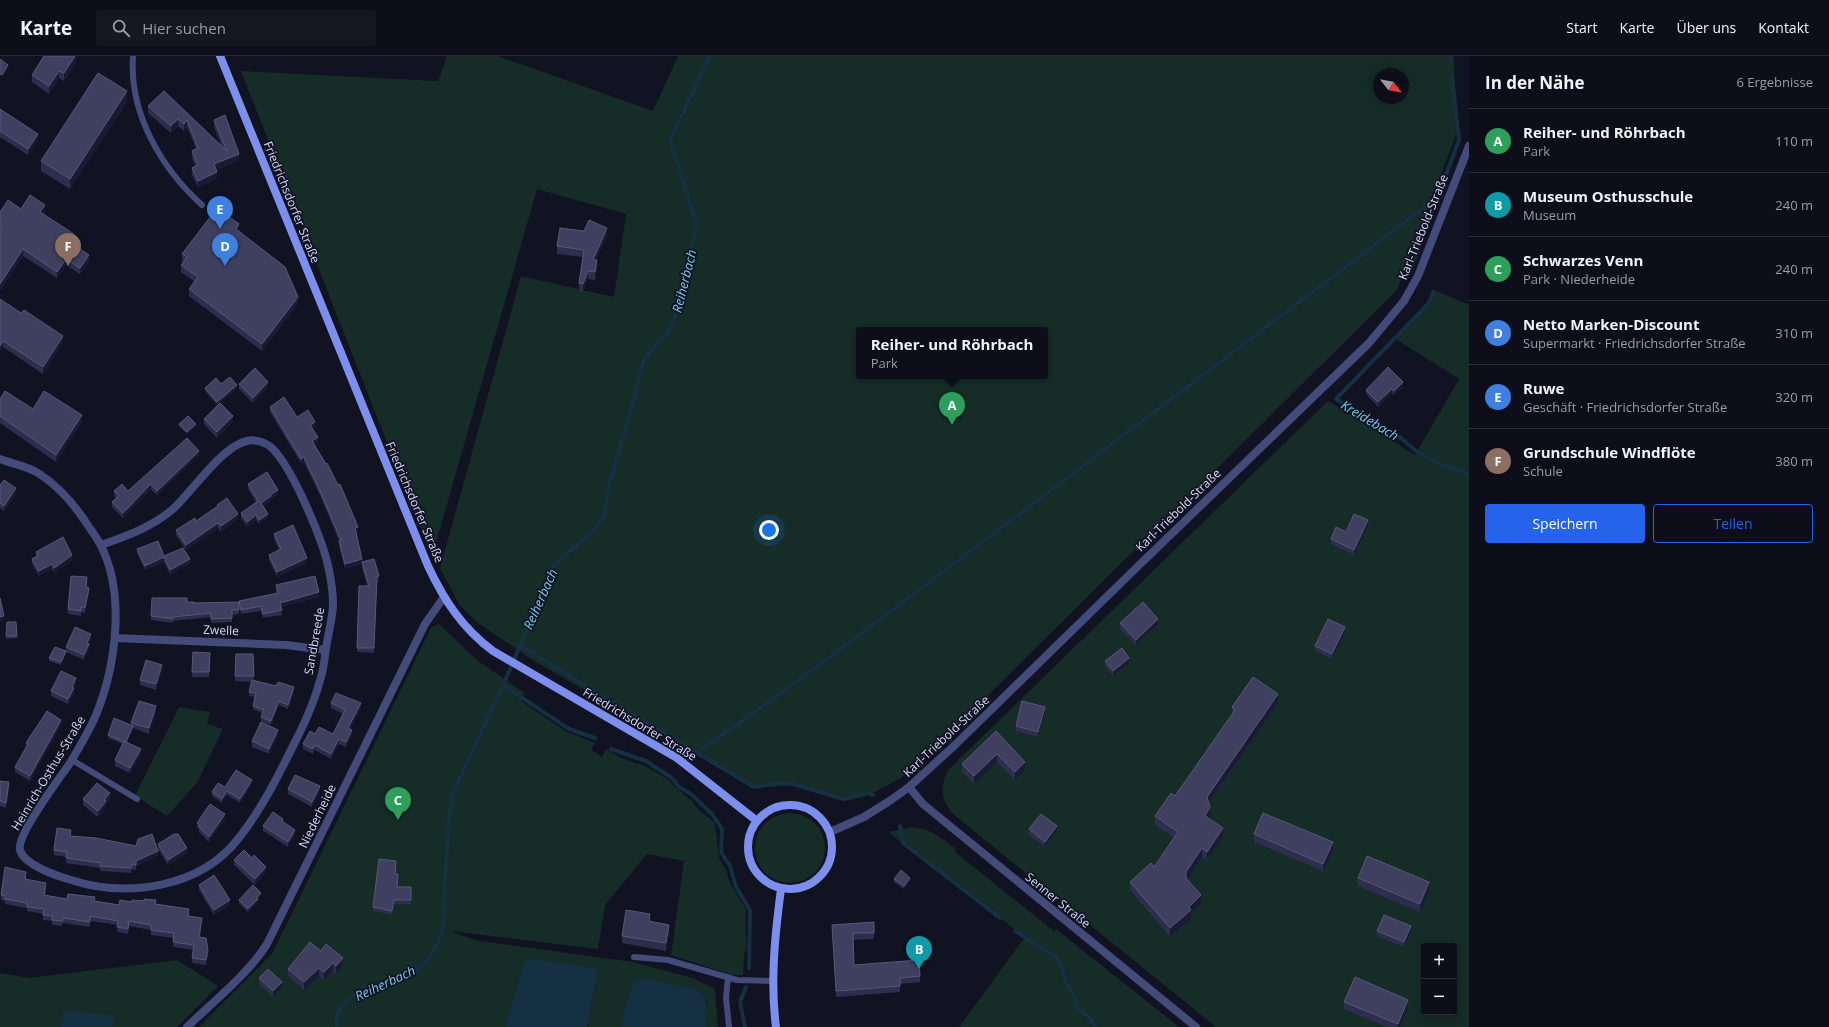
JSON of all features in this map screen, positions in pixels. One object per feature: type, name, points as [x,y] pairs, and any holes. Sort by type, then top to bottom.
[{"type":"main road","name":"Friedrichsdorfer Straße","points":[[220,56],[428,566],[457,618],[484,645],[505,659],[677,758],[756,821]]},
{"type":"main road","points":[[782,805],[800,805],[816,812],[827,825],[830,832],[832,854],[828,867],[820,878],[808,886],[794,890],[781,889],[765,882],[755,871],[749,859],[747,846],[750,833],[756,821],[767,811],[782,805]]},
{"type":"main road","points":[[776,1027],[773,981],[781,889]]},
{"type":"street","name":"Karl-Triebold-Straße","points":[[830,832],[864,817],[909,787],[956,745],[1130,572],[1369,343],[1404,301],[1418,276],[1469,146]]},
{"type":"street","name":"Sandbreede","points":[[20,843],[20,851],[28,862],[84,885],[110,889],[136,889],[160,886],[200,871],[217,860],[237,841],[279,775],[302,728],[321,677],[333,605],[329,569],[309,513],[290,474],[272,449],[262,442],[251,440],[240,443],[227,452],[171,511],[139,531],[101,545]]},
{"type":"street","name":"Heinrich-Osthus-Straße","points":[[0,459],[35,471],[53,484],[78,509],[101,545],[109,567],[116,607],[115,638],[110,672],[96,716],[72,760],[30,821],[20,843]]},
{"type":"street","name":"Niederheide","points":[[188,1027],[243,972],[262,952],[267,944],[425,624],[444,597]]},
{"type":"street","name":"Zwelle","points":[[115,638],[286,645],[325,650]]},
{"type":"street","name":"Senner Straße","points":[[909,787],[923,804],[1196,1027]]},
{"type":"lane","points":[[133,56],[133,78],[137,98],[143,121],[152,141],[162,159],[184,189],[202,204]]},
{"type":"lane","points":[[72,760],[137,799]]},
{"type":"lane","points":[[634,957],[668,960],[728,978],[773,981]]},
{"type":"lane","points":[[728,978],[726,998],[728,1027]]},
{"type":"green space","points":[[447,56],[498,56],[653,111],[678,56],[1454,56],[1456,135],[1397,290],[947,736],[901,778],[867,796],[844,801],[794,785],[752,788],[648,726],[539,664],[478,623],[459,604],[440,568],[521,276],[614,297],[626,214],[537,189],[432,557],[241,71],[438,81]]},
{"type":"green space","points":[[1432,289],[1469,305],[1469,1027],[1216,1027],[953,814],[944,798],[944,782],[948,770],[1328,401],[1415,455],[1459,379],[1394,338],[1427,302]]},
{"type":"green space","points":[[439,624],[478,661],[525,693],[521,701],[567,732],[595,743],[591,750],[602,757],[606,749],[621,758],[645,766],[669,780],[692,801],[699,810],[715,823],[719,858],[726,870],[730,883],[746,909],[745,919],[747,946],[744,955],[743,975],[732,975],[671,955],[684,861],[647,854],[605,905],[598,949],[451,931],[474,940],[633,962],[693,978],[715,989],[718,1027],[705,1027],[707,1000],[633,982],[622,1018],[622,1027],[587,1027],[598,974],[512,1009],[505,1027],[199,1027],[272,954],[431,628]]},
{"type":"green space","points":[[179,707],[210,712],[207,724],[223,729],[197,783],[167,816],[135,796]]},
{"type":"green space","points":[[783,813],[797,813],[810,819],[819,828],[823,834],[825,848],[823,862],[815,873],[804,881],[797,883],[783,883],[776,881],[765,873],[757,862],[755,855],[755,841],[757,834],[765,823],[776,815]]},
{"type":"green space","points":[[911,827],[924,829],[946,841],[956,849],[955,852],[1055,932],[1056,929],[1179,1027],[959,1027],[1025,937],[888,832]]},
{"type":"green space","points":[[177,960],[218,986],[177,1027],[0,1027],[0,973],[29,978]]},
{"type":"water","points":[[529,959],[594,968],[598,974],[587,1027],[505,1027],[524,963]]},
{"type":"water","points":[[644,978],[698,990],[705,998],[707,1007],[705,1027],[622,1027],[622,1018],[633,982]]},
{"type":"water","points":[[63,1010],[114,1016],[112,1027],[61,1027]]},
{"type":"building","points":[[44,56],[75,56],[64,73],[59,71],[49,86],[32,75]]},
{"type":"building","points":[[0,59],[8,65],[2,75],[0,74]]},
{"type":"building","points":[[98,73],[127,91],[70,179],[41,161]]},
{"type":"building","points":[[164,91],[227,151],[214,120],[225,115],[239,154],[214,164],[217,172],[198,181],[192,168],[198,165],[192,151],[198,148],[187,120],[184,124],[178,119],[171,126],[148,106]]},
{"type":"building","points":[[0,109],[38,134],[28,149],[0,131]]},
{"type":"building","points":[[30,195],[45,205],[40,212],[74,234],[69,241],[89,255],[80,268],[66,259],[57,272],[23,249],[0,284],[0,229],[2,227],[0,225],[0,212],[8,200],[21,209]]},
{"type":"building","points":[[217,208],[239,224],[236,229],[285,267],[298,297],[262,344],[189,289],[198,277],[181,265],[187,257],[182,254]]},
{"type":"building","points":[[589,220],[607,228],[593,260],[597,260],[595,272],[588,271],[583,284],[579,283],[584,250],[557,246],[560,228],[584,231]]},
{"type":"building","points":[[0,299],[21,313],[24,310],[63,336],[43,367],[3,341],[0,346]]},
{"type":"building","points":[[1388,367],[1403,382],[1394,391],[1392,389],[1378,402],[1366,390]]},
{"type":"building","points":[[255,368],[268,382],[253,398],[239,384]]},
{"type":"building","points":[[230,377],[237,385],[217,402],[205,388],[216,378],[221,384]]},
{"type":"building","points":[[5,391],[33,409],[44,391],[82,415],[56,455],[0,416],[0,399]]},
{"type":"building","points":[[284,397],[297,417],[308,410],[315,422],[310,425],[318,437],[312,441],[326,464],[327,463],[338,485],[340,484],[358,527],[355,528],[362,559],[345,564],[339,541],[341,540],[304,457],[301,459],[270,407]]},
{"type":"building","points":[[220,403],[233,416],[217,432],[204,419]]},
{"type":"building","points":[[188,416],[196,424],[187,432],[179,424]]},
{"type":"building","points":[[187,438],[199,451],[157,491],[151,484],[123,513],[112,502],[119,496],[114,491],[122,484],[128,491]]},
{"type":"building","points":[[267,472],[278,490],[261,503],[268,514],[259,520],[256,515],[247,522],[241,513],[258,501],[248,484]]},
{"type":"building","points":[[4,480],[16,488],[4,506],[0,503],[0,485]]},
{"type":"building","points":[[227,498],[238,514],[221,526],[218,523],[186,545],[176,530],[195,518],[196,521]]},
{"type":"building","points":[[1354,514],[1368,520],[1354,550],[1331,539],[1336,527],[1346,532]]},
{"type":"building","points":[[293,525],[307,558],[277,572],[269,555],[281,549],[274,534]]},
{"type":"building","points":[[63,537],[72,555],[54,568],[52,564],[39,571],[32,559],[38,556],[36,552]]},
{"type":"building","points":[[158,541],[164,556],[183,548],[190,559],[170,570],[164,557],[145,566],[137,549]]},
{"type":"building","points":[[374,559],[379,576],[377,577],[374,648],[357,648],[359,586],[369,586],[362,562]]},
{"type":"building","points":[[71,576],[87,577],[86,587],[89,588],[85,608],[81,607],[81,611],[68,609]]},
{"type":"building","points":[[315,576],[319,592],[280,603],[282,610],[263,614],[261,606],[241,610],[239,601],[278,593],[276,585]]},
{"type":"building","points":[[0,598],[4,616],[0,617]]},
{"type":"building","points":[[152,598],[187,598],[187,602],[194,603],[239,602],[239,610],[232,610],[232,618],[211,619],[211,613],[173,617],[173,619],[151,616]]},
{"type":"building","points":[[1143,602],[1158,619],[1136,640],[1120,623]]},
{"type":"building","points":[[1328,619],[1345,627],[1332,654],[1315,646]]},
{"type":"building","points":[[7,622],[16,622],[17,636],[6,636]]},
{"type":"building","points":[[75,627],[91,634],[87,643],[89,644],[84,655],[66,647]]},
{"type":"building","points":[[55,647],[66,651],[61,662],[49,658]]},
{"type":"building","points":[[1122,648],[1129,658],[1113,671],[1105,661]]},
{"type":"building","points":[[193,652],[210,653],[209,672],[192,672]]},
{"type":"building","points":[[236,654],[253,654],[254,676],[235,676]]},
{"type":"building","points":[[146,660],[162,665],[156,684],[140,680]]},
{"type":"building","points":[[61,671],[76,678],[72,687],[74,688],[68,699],[51,691]]},
{"type":"building","points":[[1253,677],[1278,694],[1207,797],[1210,807],[1205,816],[1223,828],[1207,852],[1202,848],[1186,872],[1186,878],[1201,895],[1189,907],[1191,910],[1170,928],[1130,882],[1151,863],[1154,867],[1178,832],[1155,816],[1171,793],[1175,796],[1235,710],[1232,707]]},
{"type":"building","points":[[252,680],[276,686],[278,682],[294,687],[288,705],[279,701],[271,721],[261,717],[264,710],[253,706],[256,693],[249,692]]},
{"type":"building","points":[[336,693],[361,703],[348,728],[352,730],[346,742],[339,739],[331,754],[315,745],[313,749],[303,744],[310,731],[315,734],[319,727],[333,734],[345,710],[331,703]]},
{"type":"building","points":[[139,701],[156,706],[149,728],[131,723]]},
{"type":"building","points":[[1022,701],[1045,707],[1038,732],[1016,726]]},
{"type":"building","points":[[47,711],[61,720],[30,776],[15,767],[28,744],[26,743]]},
{"type":"building","points":[[114,718],[133,726],[126,742],[108,735]]},
{"type":"building","points":[[261,722],[278,730],[269,749],[252,741]]},
{"type":"building","points":[[996,731],[1025,762],[1015,772],[997,754],[974,776],[962,764]]},
{"type":"building","points":[[124,741],[141,749],[130,768],[115,760]]},
{"type":"building","points":[[236,770],[252,780],[240,799],[227,791],[222,799],[212,792],[218,783],[225,787]]},
{"type":"building","points":[[295,775],[320,786],[312,802],[288,789]]},
{"type":"building","points":[[0,781],[9,782],[6,803],[0,801]]},
{"type":"building","points":[[97,783],[110,793],[98,811],[83,799]]},
{"type":"building","points":[[210,804],[225,814],[209,837],[197,823]]},
{"type":"building","points":[[273,812],[283,819],[282,821],[295,830],[288,842],[263,826]]},
{"type":"building","points":[[1263,813],[1333,842],[1323,864],[1254,834]]},
{"type":"building","points":[[1041,814],[1057,826],[1045,842],[1029,829]]},
{"type":"building","points":[[57,828],[71,830],[70,836],[96,838],[136,846],[138,839],[152,834],[158,851],[136,861],[136,865],[132,864],[131,868],[100,866],[101,863],[66,858],[67,852],[54,850]]},
{"type":"building","points":[[174,834],[178,834],[187,848],[168,860],[158,844]]},
{"type":"building","points":[[244,850],[252,858],[254,855],[266,867],[255,879],[234,860]]},
{"type":"building","points":[[1367,856],[1429,882],[1420,904],[1358,878]]},
{"type":"building","points":[[379,859],[396,861],[395,874],[398,874],[397,887],[411,887],[411,900],[394,900],[392,911],[373,907]]},
{"type":"building","points":[[5,867],[26,872],[25,879],[46,883],[44,895],[67,899],[68,894],[95,897],[94,901],[119,905],[120,900],[132,902],[132,900],[144,901],[144,899],[156,900],[155,904],[189,909],[188,916],[202,918],[199,937],[206,938],[208,950],[206,960],[192,958],[194,945],[173,942],[174,933],[151,930],[151,925],[129,921],[128,929],[117,927],[118,921],[90,916],[90,922],[63,918],[62,921],[52,920],[52,916],[43,915],[44,909],[27,907],[27,903],[5,899],[5,896],[1,895]]},
{"type":"building","points":[[901,870],[910,878],[904,886],[894,879]]},
{"type":"building","points":[[214,875],[230,900],[214,910],[199,885]]},
{"type":"building","points":[[253,885],[261,893],[256,898],[258,899],[248,909],[239,900]]},
{"type":"building","points":[[626,910],[650,914],[649,921],[669,925],[666,943],[622,936]]},
{"type":"building","points":[[1384,915],[1411,926],[1404,942],[1377,931]]},
{"type":"building","points":[[874,922],[874,933],[853,933],[854,965],[919,960],[920,976],[900,978],[900,986],[836,991],[832,925]]},
{"type":"building","points":[[310,942],[321,951],[326,944],[343,958],[336,966],[333,963],[324,972],[319,968],[304,982],[288,969]]},
{"type":"building","points":[[268,969],[282,982],[273,991],[259,978]]},
{"type":"building","points":[[1355,977],[1408,1000],[1398,1024],[1344,1002]]},
{"type":"waterway","name":"Reiherbach","points":[[337,1027],[338,1013],[344,1003],[355,995],[409,976],[423,965],[434,950],[443,927],[448,827],[453,793],[503,685],[544,591],[552,567],[590,534],[604,517],[609,485],[634,400],[640,371],[646,356],[667,334],[678,309],[684,273],[697,225],[670,140],[710,56]]},
{"type":"waterway","name":"Kreidebach","points":[[1450,56],[1451,61]]},
{"type":"waterway","name":"Kreidebach","points":[[1412,265],[1459,140],[1452,76]]},
{"type":"waterway","points":[[703,748],[853,640],[1438,197]]},
{"type":"waterway","name":"Kreidebach","points":[[1434,292],[1429,303],[1336,399],[1401,438],[1416,451],[1442,465],[1469,474]]},
{"type":"waterway","points":[[520,645],[615,704]]},
{"type":"waterway","points":[[503,685],[569,729],[595,738]]},
{"type":"waterway","points":[[632,714],[754,787],[779,783],[793,784],[843,799],[867,793],[873,795]]},
{"type":"waterway","points":[[611,749],[646,761],[672,778],[679,787],[691,794],[712,814],[722,829],[721,852],[730,866],[736,887],[750,910],[749,968]]},
{"type":"waterway","points":[[900,826],[903,843],[1000,918]]},
{"type":"waterway","points":[[1015,931],[1056,957],[1061,965],[1066,983],[1075,998],[1076,1007],[1089,1018],[1095,1027]]},
{"type":"waterway","points":[[745,1027],[740,1002],[746,987]]},
{"type":"place","name":"Ruwe","points":[[220,229]]},
{"type":"place","name":"Grundschule Windflöte","points":[[68,266]]},
{"type":"place","name":"Netto Marken-Discount","points":[[225,266]]},
{"type":"place","name":"Reiher- und Röhrbach","points":[[952,425]]},
{"type":"place","name":"Schwarzes Venn","points":[[398,820]]},
{"type":"place","name":"Museum Osthusschule","points":[[919,969]]}]
